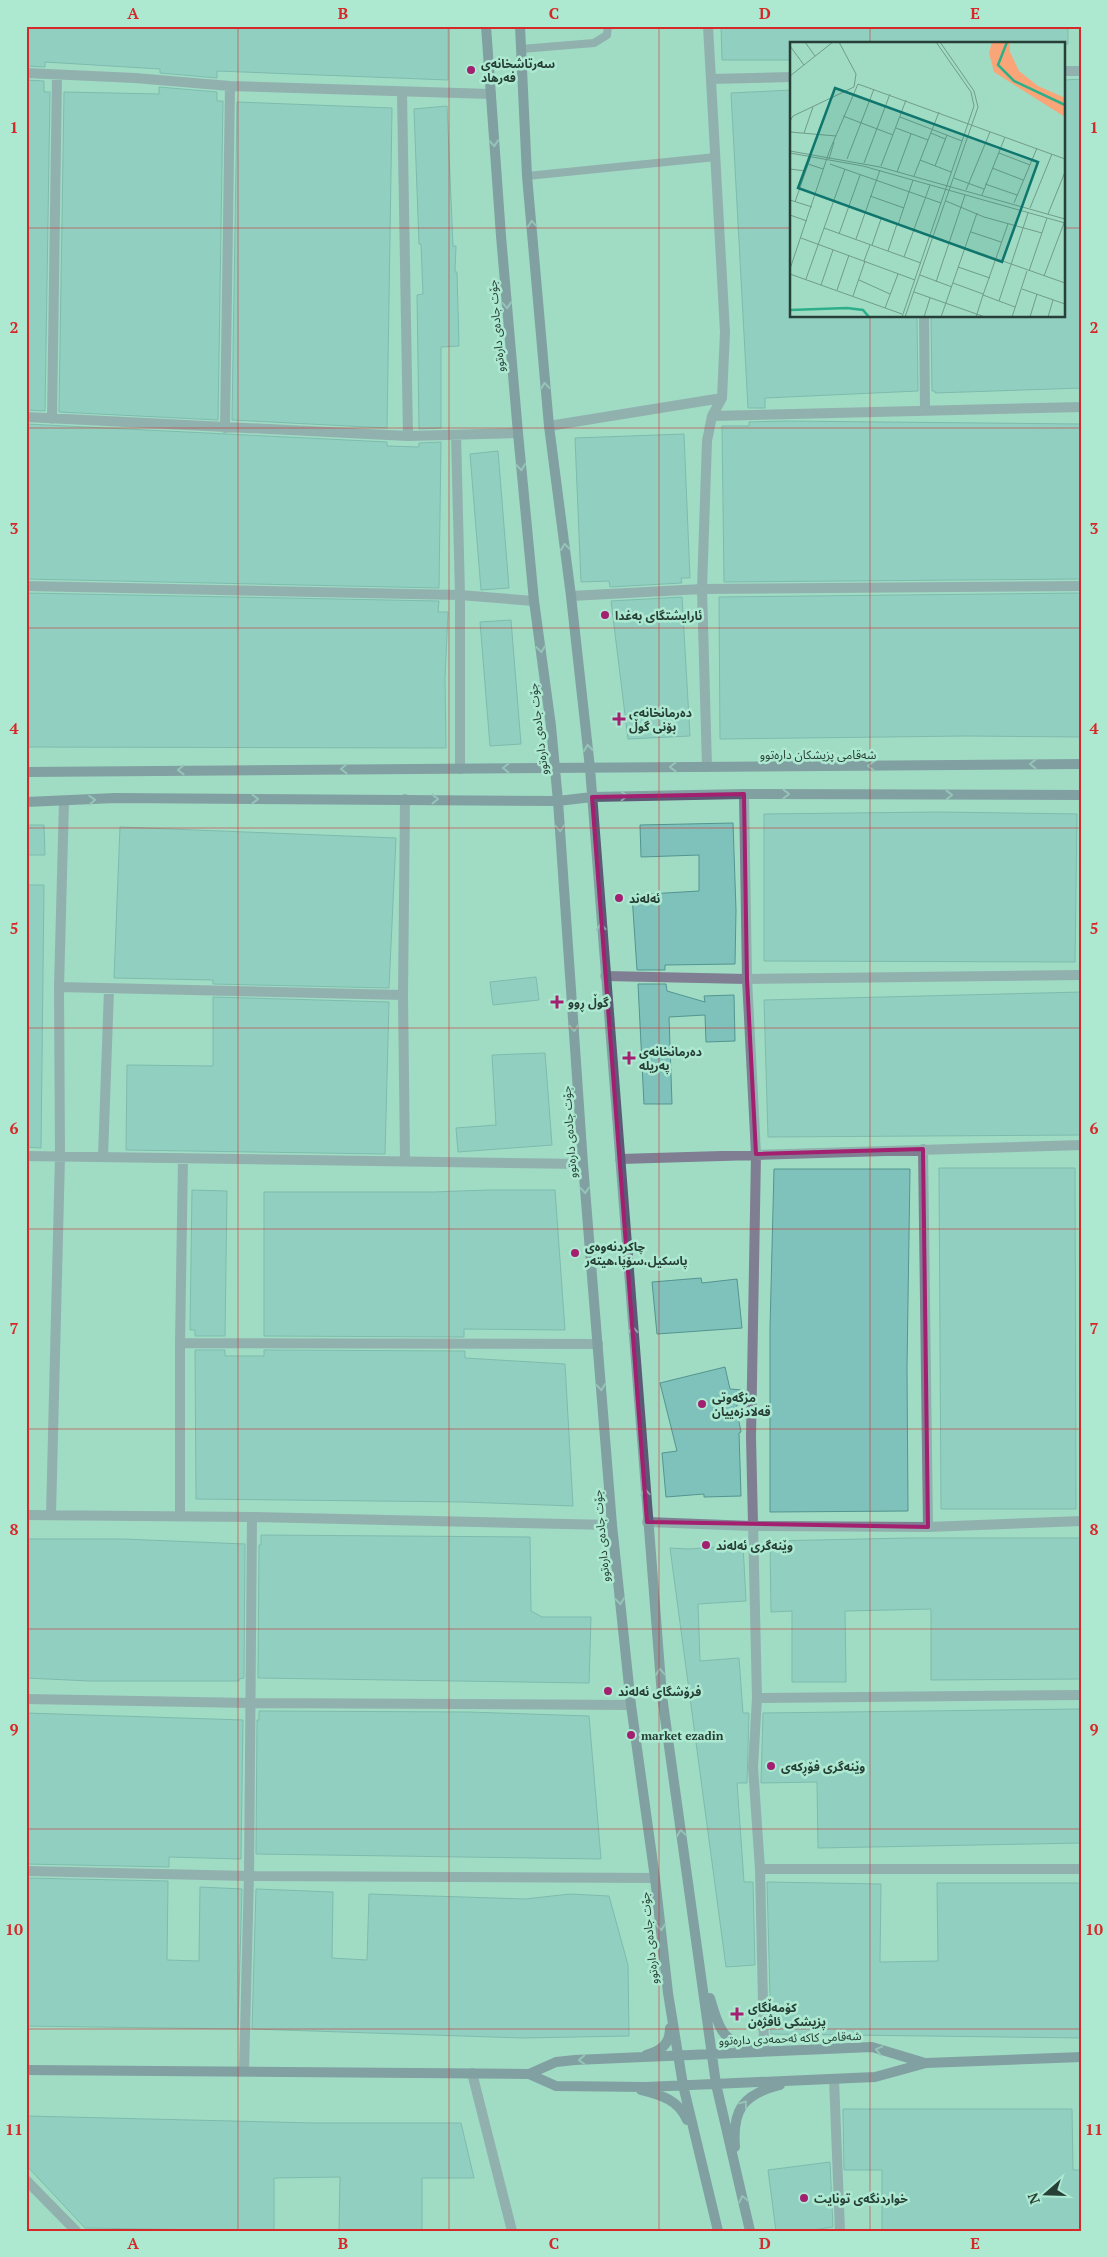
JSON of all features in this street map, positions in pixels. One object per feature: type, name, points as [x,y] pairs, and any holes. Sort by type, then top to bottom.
[{"type":"main road","name":"جۆت جادەی دارەتوو","points":[[486,26],[501,236],[518,433],[534,601],[558,800],[583,1164],[612,1526],[631,1705],[655,1878],[668,1993],[683,2085],[718,2231]]},
{"type":"main road","points":[[520,26],[527,176],[549,426],[571,596],[590,768],[662,1696],[716,2084],[750,2231]]},
{"type":"main road","name":"شەقامی پزیشکان دارەتوو","points":[[26,772],[1082,764]]},
{"type":"main road","points":[[26,802],[115,798],[558,800],[592,797],[744,794],[1082,795]]},
{"type":"main road","points":[[698,1956],[716,2018],[724,2034],[740,2046],[804,2050]]},
{"type":"main road","points":[[529,2074],[556,2062],[630,2058],[657,2051],[668,2041],[670,2036],[668,1993]]},
{"type":"main road","name":"شەقامی کاکە ئەحمەدی دارەتوو","points":[[630,2058],[713,2053],[872,2048],[926,2063]]},
{"type":"main road","name":"شەقامی کاکە ئەحمەدی دارەتوو","points":[[628,2087],[875,2077],[926,2063],[1082,2057]]},
{"type":"main road","points":[[26,2070],[529,2074],[556,2086],[628,2087],[664,2097],[682,2108],[688,2120],[705,2178]]},
{"type":"main road","points":[[736,2168],[735,2122],[743,2103],[762,2091],[806,2080]]},
{"type":"street","points":[[707,767],[702,589],[707,441],[712,416],[722,398],[725,332],[708,26]]},
{"type":"street","points":[[1066,71],[1082,72]]},
{"type":"street","points":[[26,73],[135,78],[230,86],[402,93],[491,94]]},
{"type":"street","points":[[52,419],[57,75]]},
{"type":"street","points":[[711,79],[790,77]]},
{"type":"street","points":[[225,428],[230,86]]},
{"type":"street","points":[[402,93],[408,436]]},
{"type":"street","points":[[924,318],[925,410]]},
{"type":"street","points":[[549,426],[722,398]]},
{"type":"street","points":[[712,416],[1082,408]]},
{"type":"street","points":[[26,417],[408,436],[518,433]]},
{"type":"street","points":[[456,435],[460,595],[460,768]]},
{"type":"street","points":[[26,586],[460,595],[534,601]]},
{"type":"street","points":[[571,596],[702,589],[1082,586]]},
{"type":"street","points":[[744,794],[747,979],[756,1154],[751,1437],[757,1698],[753,1767],[760,1869],[764,2047]]},
{"type":"street","points":[[405,1161],[403,995],[406,799]]},
{"type":"street","points":[[51,1515],[60,1156],[59,987],[64,801]]},
{"type":"street","points":[[605,976],[747,979],[1082,975]]},
{"type":"street","points":[[59,987],[403,995]]},
{"type":"street","points":[[103,1157],[109,989]]},
{"type":"street","points":[[620,1159],[1082,1144]]},
{"type":"street","points":[[923,1149],[928,1527]]},
{"type":"street","points":[[26,1156],[583,1164]]},
{"type":"street","points":[[180,1516],[180,1344],[184,1158]]},
{"type":"street","points":[[180,1344],[598,1344]]},
{"type":"street","points":[[26,1515],[252,1517],[612,1526]]},
{"type":"street","points":[[244,2071],[249,1876],[252,1517]]},
{"type":"street","points":[[647,1522],[752,1526],[928,1527],[1082,1521]]},
{"type":"street","points":[[757,1698],[1082,1696]]},
{"type":"street","points":[[26,1699],[250,1703],[631,1705]]},
{"type":"street","points":[[760,1869],[1082,1869]]},
{"type":"street","points":[[26,1871],[249,1876],[655,1878]]},
{"type":"street","points":[[472,2073],[512,2231]]},
{"type":"street","points":[[834,2079],[840,2231]]},
{"type":"street","points":[[26,2180],[76,2231]]},
{"type":"lane","points":[[521,49],[594,43],[607,34],[608,26]]},
{"type":"lane","points":[[527,176],[716,157]]},
{"type":"highlighted area","points":[[744,794],[747,979],[756,1154],[923,1149],[928,1527],[647,1522],[592,797]]},
{"type":"building","points":[[26,26],[448,26],[448,80],[217,71],[217,78],[160,73],[160,69],[45,62],[45,67],[26,66]]},
{"type":"building","points":[[721,26],[1068,26],[1068,44],[1066,42],[790,42],[790,60],[722,60]]},
{"type":"building","points":[[1082,79],[1082,388],[935,393],[935,391],[932,391],[931,318],[1066,318],[1066,80]]},
{"type":"building","points":[[26,80],[44,81],[44,92],[50,92],[45,411],[26,410]]},
{"type":"building","points":[[159,87],[217,92],[217,101],[223,101],[218,420],[59,412],[64,92],[159,94]]},
{"type":"building","points":[[790,90],[790,318],[917,318],[918,391],[765,398],[765,408],[748,408],[731,93]]},
{"type":"building","points":[[237,102],[392,108],[387,428],[232,420]]},
{"type":"building","points":[[447,106],[453,246],[456,246],[455,272],[457,272],[459,346],[441,347],[441,428],[419,429],[417,295],[423,294],[421,244],[419,244],[414,109]]},
{"type":"building","points":[[749,422],[1082,424],[1082,579],[724,582],[722,426],[749,426]]},
{"type":"building","points":[[26,424],[387,442],[387,446],[419,447],[419,443],[441,442],[439,588],[26,579]]},
{"type":"building","points":[[684,434],[690,578],[681,578],[682,583],[610,587],[609,581],[581,582],[575,438]]},
{"type":"building","points":[[498,451],[509,588],[481,590],[470,454]]},
{"type":"building","points":[[26,593],[439,601],[438,612],[448,612],[445,679],[446,748],[26,747]]},
{"type":"building","points":[[1082,593],[1082,737],[965,736],[720,739],[719,597]]},
{"type":"building","points":[[682,597],[690,736],[628,739],[611,601]]},
{"type":"building","points":[[511,620],[521,744],[490,746],[480,622]]},
{"type":"building","points":[[939,812],[1077,814],[1075,962],[764,961],[764,814]]},
{"type":"building","points":[[733,823],[736,910],[735,964],[665,965],[665,970],[637,970],[632,895],[699,891],[699,855],[641,857],[640,825]]},
{"type":"building","points":[[26,825],[44,825],[45,855],[26,855]]},
{"type":"building","points":[[120,827],[396,838],[389,988],[213,984],[213,980],[114,978]]},
{"type":"building","points":[[26,885],[44,885],[41,1148],[26,1147]]},
{"type":"building","points":[[536,977],[539,1000],[493,1005],[490,982]]},
{"type":"building","points":[[638,984],[666,984],[667,991],[705,1002],[704,996],[734,995],[735,1041],[706,1042],[705,1015],[669,1017],[672,1104],[644,1104]]},
{"type":"building","points":[[1082,992],[1082,1135],[768,1137],[764,1000]]},
{"type":"building","points":[[213,997],[389,1002],[385,1154],[126,1150],[127,1065],[213,1066]]},
{"type":"building","points":[[545,1053],[552,1145],[458,1152],[456,1128],[496,1125],[492,1055]]},
{"type":"building","points":[[939,1168],[1075,1168],[1076,1509],[941,1509]]},
{"type":"building","points":[[774,1169],[910,1169],[907,1368],[908,1511],[770,1512],[770,1329]]},
{"type":"building","points":[[192,1190],[227,1191],[225,1336],[195,1336],[195,1330],[190,1330]]},
{"type":"building","points":[[555,1190],[565,1330],[464,1329],[464,1337],[264,1336],[264,1192],[433,1192]]},
{"type":"building","points":[[701,1278],[702,1283],[737,1279],[742,1328],[657,1334],[652,1282]]},
{"type":"building","points":[[195,1350],[225,1350],[225,1356],[264,1356],[264,1350],[465,1351],[465,1358],[565,1364],[573,1506],[464,1502],[196,1499]]},
{"type":"building","points":[[725,1367],[730,1389],[742,1390],[740,1401],[736,1407],[741,1432],[739,1433],[741,1496],[704,1497],[704,1494],[666,1497],[662,1453],[677,1451],[660,1383]]},
{"type":"building","points":[[261,1535],[530,1537],[531,1611],[542,1617],[591,1617],[589,1683],[258,1678],[259,1545],[261,1545]]},
{"type":"building","points":[[908,1538],[1082,1538],[1082,1679],[931,1680],[931,1609],[845,1611],[846,1682],[792,1682],[792,1611],[771,1612],[770,1541]]},
{"type":"building","points":[[26,1539],[123,1539],[245,1544],[244,1678],[239,1679],[239,1681],[90,1681],[26,1678]]},
{"type":"building","points":[[743,1545],[746,1601],[698,1604],[700,1661],[739,1658],[743,1713],[749,1713],[747,1783],[737,1783],[744,1882],[753,1882],[755,1965],[726,1967],[670,1548],[689,1549]]},
{"type":"building","points":[[1082,1709],[1082,1843],[818,1848],[817,1782],[761,1783],[763,1713]]},
{"type":"building","points":[[259,1711],[468,1712],[589,1716],[601,1859],[256,1854],[257,1720],[259,1720]]},
{"type":"building","points":[[26,1713],[243,1720],[241,1859],[169,1857],[169,1867],[26,1864]]},
{"type":"building","points":[[26,1878],[168,1881],[167,1960],[199,1961],[200,1887],[242,1889],[238,2029],[26,2026]]},
{"type":"building","points":[[767,1882],[881,1884],[880,1962],[938,1961],[937,1883],[1082,1883],[1082,2038],[771,2034]]},
{"type":"building","points":[[256,1889],[333,1892],[332,1958],[367,1960],[369,1894],[525,1899],[570,1894],[609,1896],[628,1965],[629,2036],[522,2038],[252,2029]]},
{"type":"building","points":[[843,2109],[1072,2109],[1073,2170],[1082,2170],[1082,2231],[882,2231],[882,2170],[844,2170]]},
{"type":"building","points":[[26,2116],[313,2123],[461,2123],[474,2178],[422,2178],[422,2231],[339,2231],[340,2177],[274,2178],[274,2231],[85,2228],[26,2165]]},
{"type":"building","name":"خواردنگەی تونایت","points":[[830,2162],[833,2227],[805,2231],[776,2231],[768,2170]]},
{"type":"place","name":"سەرتاشخانەی فەرهاد","points":[[471,70]]},
{"type":"place","name":"ئارایشتگای بەغدا","points":[[605,615]]},
{"type":"place","name":"دەرمانخانەی بۆنی گوڵ","points":[[619,719]]},
{"type":"place","name":"ئەلەند","points":[[619,898]]},
{"type":"place","name":"گوڵ ڕوو","points":[[557,1002]]},
{"type":"place","name":"دەرمانخانەی پەریلە","points":[[629,1058]]},
{"type":"place","name":"چاکردنەوەی پاسکیل،سۆپا،هیتەر","points":[[575,1253]]},
{"type":"place","name":"مزگەوتی قەلادزەییان","points":[[702,1404]]},
{"type":"place","name":"وێنەگری ئەلەند","points":[[706,1545]]},
{"type":"place","name":"فرۆشگای ئەلەند","points":[[608,1691]]},
{"type":"place","name":"market ezadin","points":[[631,1735]]},
{"type":"place","name":"وێنەگری فۆڕکەی","points":[[771,1766]]},
{"type":"place","name":"کۆمەڵگای پزیشکی ئاڤژەن","points":[[737,2014]]},
{"type":"place","name":"خواردنگەی تونایت","points":[[804,2198]]}]
